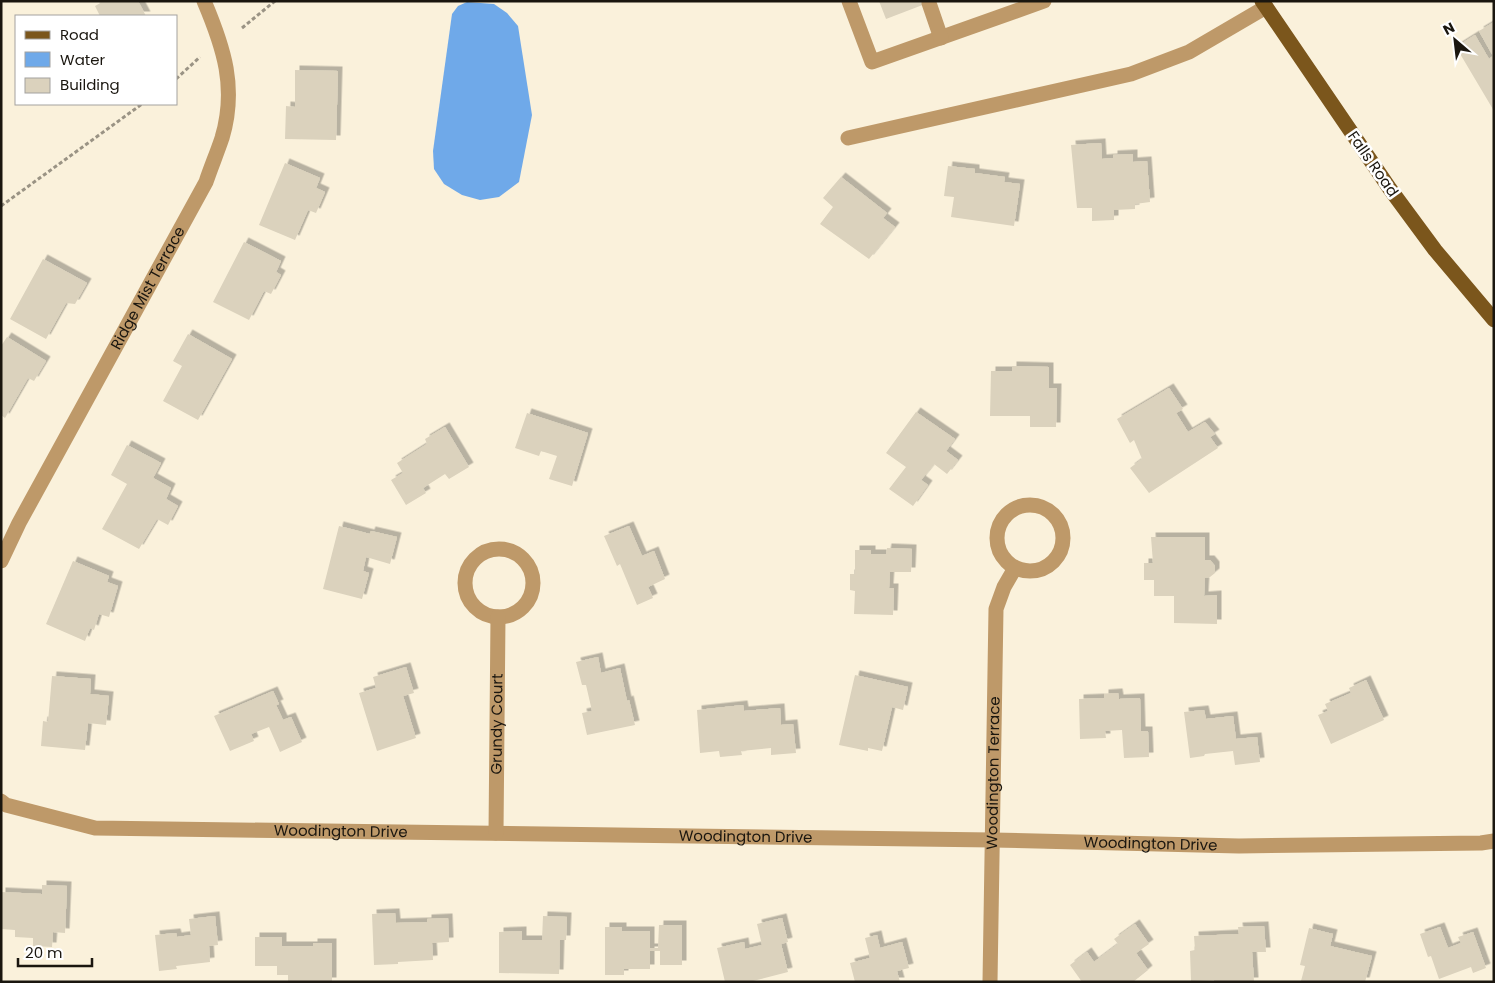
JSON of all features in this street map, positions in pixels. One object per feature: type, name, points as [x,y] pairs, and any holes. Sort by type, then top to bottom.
[{"type":"main road","name":"Falls Road","points":[[1264,4],[1390,189],[1434,250],[1494,320]]},
{"type":"street","name":"Ridge Mist Terrace","points":[[1,560],[19,523],[206,182],[222,137],[229,102],[228,76],[223,49],[204,1]]},
{"type":"street","points":[[849,1],[872,62],[1044,1]]},
{"type":"street","points":[[929,3],[941,38]]},
{"type":"street","points":[[848,138],[1132,74],[1189,52],[1264,4]]},
{"type":"street","points":[[1035,505],[1046,508],[1056,516],[1064,537],[1057,559],[1048,567],[1038,572],[1026,572],[1015,568],[1006,561],[999,551],[997,540],[998,528],[1003,518],[1012,510],[1023,506],[1035,505]]},
{"type":"street","points":[[489,550],[510,550],[527,563],[533,583],[531,594],[518,611],[498,617],[478,610],[471,603],[464,583],[466,572],[471,562],[479,555],[489,550]]},
{"type":"street","name":"Woodington Terrace","points":[[990,982],[996,609],[1004,587],[1015,568]]},
{"type":"street","name":"Grundy Court","points":[[496,833],[498,617]]},
{"type":"street","name":"Woodington Drive","points":[[1,801],[6,804],[95,828],[993,840],[1239,846],[1481,843],[1494,841]]},
{"type":"path","points":[[242,28],[275,1]]},
{"type":"path","points":[[178,77],[200,57]]},
{"type":"path","points":[[1,206],[141,105]]},
{"type":"water","points":[[467,2],[494,4],[507,13],[518,26],[532,115],[519,182],[499,197],[480,200],[462,195],[444,184],[434,169],[433,151],[452,14],[458,6]]},
{"type":"building","points":[[104,1],[138,1],[145,15],[100,15],[95,6]]},
{"type":"building","points":[[879,1],[933,1],[886,19]]},
{"type":"building","points":[[1494,22],[1494,111],[1456,47],[1475,35],[1489,59],[1493,56],[1479,31]]},
{"type":"building","points":[[295,70],[338,71],[336,140],[285,139],[286,106],[295,107]]},
{"type":"building","points":[[1101,143],[1102,159],[1113,158],[1113,155],[1133,154],[1133,162],[1147,161],[1150,202],[1135,204],[1135,209],[1114,210],[1114,220],[1092,221],[1092,208],[1077,208],[1071,145]]},
{"type":"building","points":[[285,163],[320,178],[316,188],[325,192],[316,213],[308,210],[295,240],[259,225]]},
{"type":"building","points":[[948,166],[975,169],[975,173],[1005,177],[1004,182],[1020,184],[1014,226],[951,217],[954,197],[944,196]]},
{"type":"building","points":[[841,177],[887,213],[883,218],[895,227],[869,259],[820,224],[833,207],[823,198]]},
{"type":"building","points":[[244,242],[281,261],[276,272],[281,275],[271,294],[264,291],[249,320],[213,302]]},
{"type":"building","points":[[43,259],[87,283],[75,304],[66,303],[46,339],[10,319]]},
{"type":"building","points":[[188,334],[232,359],[198,420],[163,401],[182,366],[173,361]]},
{"type":"building","points":[[7,337],[46,361],[34,381],[28,378],[5,418],[1,415],[1,346]]},
{"type":"building","points":[[1012,366],[1049,367],[1049,388],[1057,388],[1056,427],[1030,427],[1030,416],[990,416],[991,371],[1012,371]]},
{"type":"building","points":[[1169,388],[1183,409],[1176,413],[1188,432],[1205,422],[1215,434],[1210,437],[1218,448],[1149,493],[1130,468],[1142,459],[1134,440],[1130,443],[1117,419]]},
{"type":"building","points":[[916,412],[955,439],[946,451],[958,460],[947,474],[934,464],[921,480],[928,485],[913,506],[889,489],[906,467],[886,453]]},
{"type":"building","points":[[527,413],[588,433],[572,486],[549,479],[557,456],[541,451],[539,456],[515,448]]},
{"type":"building","points":[[445,427],[469,467],[449,479],[445,474],[423,488],[426,493],[406,505],[391,480],[403,473],[397,463],[427,444],[425,439]]},
{"type":"building","points":[[127,445],[161,463],[153,478],[171,488],[166,499],[178,506],[168,525],[157,519],[139,549],[102,529],[127,484],[111,475]]},
{"type":"building","points":[[339,526],[370,534],[371,531],[397,537],[390,564],[366,557],[363,571],[369,573],[362,599],[323,589]]},
{"type":"building","points":[[629,526],[642,556],[654,551],[665,579],[648,587],[653,598],[637,605],[620,564],[617,566],[604,536]]},
{"type":"building","points":[[1151,537],[1205,537],[1205,560],[1210,560],[1215,566],[1215,573],[1205,578],[1204,596],[1217,595],[1217,624],[1174,623],[1174,596],[1154,596],[1154,580],[1144,580],[1144,563],[1153,563]]},
{"type":"building","points":[[887,548],[912,549],[911,572],[890,572],[889,588],[894,588],[893,615],[854,614],[855,591],[850,590],[850,574],[855,574],[855,550],[871,550],[871,554],[886,554]]},
{"type":"building","points":[[73,561],[109,576],[107,582],[118,586],[109,617],[99,614],[94,630],[90,628],[85,641],[46,624]]},
{"type":"building","points":[[598,657],[601,673],[620,668],[627,701],[629,700],[635,725],[587,735],[582,713],[592,711],[586,685],[582,685],[576,662]]},
{"type":"building","points":[[406,667],[414,693],[403,696],[416,738],[377,751],[359,693],[376,688],[373,677]]},
{"type":"building","points":[[855,675],[908,687],[903,710],[892,707],[882,751],[868,748],[868,751],[839,745]]},
{"type":"building","points":[[52,676],[91,679],[90,694],[109,696],[106,725],[88,723],[85,750],[41,746],[43,721],[48,722]]},
{"type":"building","points":[[1366,680],[1384,720],[1331,744],[1318,715],[1328,711],[1325,704],[1351,693],[1349,688]]},
{"type":"building","points":[[273,691],[279,704],[276,705],[283,720],[291,717],[302,742],[280,752],[269,727],[251,734],[254,741],[230,751],[214,716]]},
{"type":"building","points":[[1118,693],[1119,699],[1140,698],[1141,731],[1148,731],[1149,757],[1124,758],[1122,730],[1105,731],[1106,738],[1080,739],[1079,699],[1104,698],[1104,694]]},
{"type":"building","points":[[743,705],[744,711],[780,708],[781,725],[793,724],[796,753],[771,755],[771,748],[741,751],[742,755],[720,757],[719,751],[700,753],[697,710]]},
{"type":"building","points":[[1204,710],[1206,719],[1233,716],[1236,739],[1257,737],[1260,762],[1235,765],[1233,751],[1205,754],[1204,756],[1190,758],[1184,712]]},
{"type":"building","points":[[42,885],[67,886],[65,933],[53,932],[52,947],[33,946],[33,938],[15,937],[15,930],[1,929],[1,892],[42,894]]},
{"type":"building","points":[[395,913],[396,923],[427,922],[427,919],[448,918],[449,942],[432,943],[433,960],[374,965],[372,914]]},
{"type":"building","points":[[215,916],[218,945],[209,946],[210,962],[176,966],[177,969],[159,971],[155,935],[176,933],[177,937],[191,935],[189,919]]},
{"type":"building","points":[[543,916],[567,917],[566,940],[560,940],[559,974],[499,973],[499,932],[522,931],[522,940],[542,940]]},
{"type":"building","points":[[782,918],[788,942],[781,944],[788,972],[749,982],[725,982],[717,948],[744,942],[745,949],[762,945],[757,924]]},
{"type":"building","points":[[1135,924],[1149,944],[1136,953],[1148,970],[1133,982],[1082,982],[1070,965],[1087,952],[1094,962],[1118,944],[1114,939]]},
{"type":"building","points":[[659,925],[682,925],[682,965],[660,965],[660,951],[650,951],[650,969],[624,969],[624,975],[605,975],[605,927],[622,927],[622,931],[650,931],[650,948],[658,948]]},
{"type":"building","points":[[1264,926],[1266,952],[1252,952],[1254,982],[1191,981],[1190,951],[1195,950],[1194,936],[1239,934],[1238,927]]},
{"type":"building","points":[[1440,927],[1448,948],[1461,943],[1458,937],[1473,932],[1486,968],[1473,973],[1471,967],[1439,979],[1431,956],[1428,957],[1420,934]]},
{"type":"building","points":[[1309,928],[1333,934],[1330,946],[1372,956],[1365,982],[1301,981],[1305,966],[1300,965]]},
{"type":"building","points":[[877,935],[880,948],[902,942],[909,968],[897,971],[900,982],[855,982],[850,963],[870,958],[865,938]]},
{"type":"building","points":[[255,937],[282,937],[282,946],[313,946],[313,943],[332,943],[332,982],[288,982],[288,975],[277,975],[277,966],[255,966]]}]
